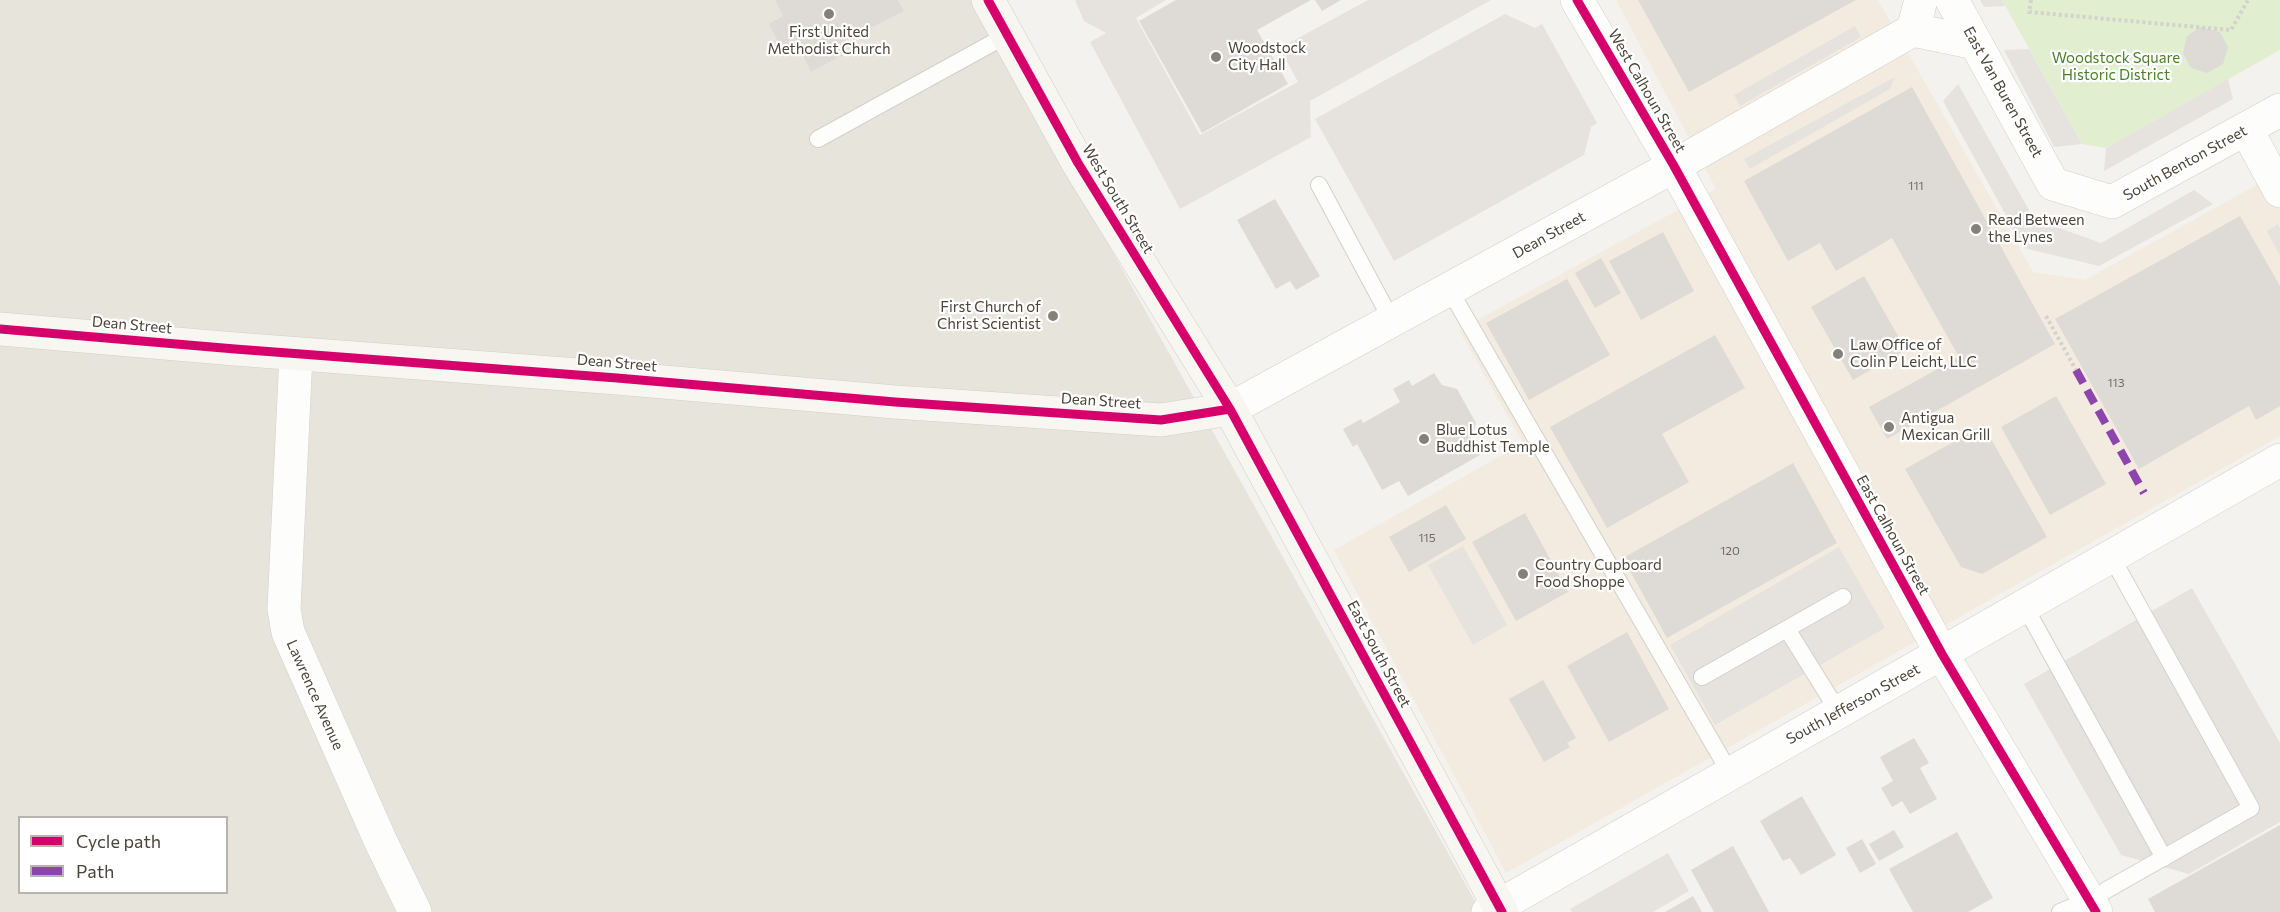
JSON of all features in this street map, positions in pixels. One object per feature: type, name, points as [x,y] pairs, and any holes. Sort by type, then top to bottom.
[{"type":"street","name":"West South Street","points":[[988,0],[1078,163],[1230,409]]},
{"type":"street","name":"West Calhoun Street","points":[[1577,0],[1674,166]]},
{"type":"street","name":"East Van Buren Street","points":[[1952,0],[2053,184]]},
{"type":"street","name":"Dean Street","points":[[0,329],[895,402],[1161,420],[1230,409],[1674,166],[1917,15],[1976,43]]},
{"type":"street","name":"South Benton Street","points":[[2053,184],[2112,202],[2280,110]]},
{"type":"street","points":[[2246,129],[2280,191]]},
{"type":"street","name":"East Calhoun Street","points":[[1674,166],[2082,908]]},
{"type":"street","name":"Lawrence Avenue","points":[[296,354],[284,609],[288,632],[376,831],[415,912]]},
{"type":"street","name":"East South Street","points":[[1230,409],[1497,910]]},
{"type":"street","name":"South Jefferson Street","points":[[1497,910],[1730,773],[2280,460]]},
{"type":"lane","points":[[818,140],[1007,35]]},
{"type":"lane","points":[[1319,185],[1392,321]]},
{"type":"lane","points":[[1449,289],[1730,773]]},
{"type":"lane","points":[[2082,908],[2251,808],[2111,556]]},
{"type":"lane","points":[[1702,677],[1843,597]]},
{"type":"lane","points":[[2024,605],[2164,858]]},
{"type":"lane","points":[[1787,629],[1838,711]]},
{"type":"path","points":[[2031,0],[2029,12],[2231,30],[2248,0]]},
{"type":"path","points":[[2046,316],[2076,370]]},
{"type":"shaded area","points":[[0,0],[972,0],[1481,912],[0,912]]},
{"type":"shaded area","points":[[1075,0],[1166,0],[1136,18],[1200,135],[1298,82],[1280,48],[1368,0],[1491,0],[1310,101],[1311,137],[1180,209],[1090,42],[1106,33],[1084,21]]},
{"type":"shaded area","points":[[1616,0],[1878,0],[2033,272],[2085,280],[2280,172],[2280,436],[1506,873],[1334,550],[1523,443],[1459,330],[1716,189]]},
{"type":"shaded area","points":[[1980,0],[2002,0],[2005,6],[1984,7]]},
{"type":"shaded area","points":[[1505,14],[1535,28],[1542,24],[1597,123],[1591,127],[1584,155],[1394,261],[1315,119]]},
{"type":"shaded area","points":[[1855,26],[1861,37],[1740,106],[1734,95]]},
{"type":"shaded area","points":[[2029,49],[2082,144],[2054,147],[2004,50]]},
{"type":"shaded area","points":[[1895,77],[1890,89],[1750,169],[1744,159]]},
{"type":"shaded area","points":[[2228,79],[2233,99],[2104,171],[2106,148]]},
{"type":"shaded area","points":[[1958,84],[2034,219],[2101,243],[2194,190],[2213,204],[2099,266],[2024,248],[1943,101]]},
{"type":"shaded area","points":[[2278,224],[2280,228],[2280,256],[2267,231]]},
{"type":"shaded area","points":[[1463,546],[1507,625],[1473,645],[1428,565]]},
{"type":"shaded area","points":[[1839,547],[1885,628],[1715,725],[1670,645]]},
{"type":"shaded area","points":[[2192,588],[2280,743],[2280,822],[2189,874],[2121,855],[2024,684]]},
{"type":"shaded area","points":[[1668,853],[1689,891],[1653,912],[1572,912],[1570,909]]},
{"type":"green space","name":"Woodstock Square Historic District","points":[[2002,0],[2280,0],[2280,50],[2106,148],[2082,144]]},
{"type":"building","points":[[775,0],[898,0],[904,11],[841,43],[846,53],[811,72],[800,50],[786,57],[769,24],[783,16]]},
{"type":"building","name":"Woodstock City Hall","points":[[1176,0],[1311,0],[1257,30],[1288,84],[1202,133],[1139,21]]},
{"type":"building","name":"Woodstock City Hall","points":[[1315,0],[1341,0],[1322,11]]},
{"type":"building","points":[[1638,0],[1856,0],[1689,92]]},
{"type":"building","points":[[2201,27],[2220,32],[2228,47],[2223,64],[2207,73],[2191,68],[2183,53],[2187,36]]},
{"type":"building","points":[[1912,87],[2055,344],[1887,439],[1869,407],[1959,357],[1892,238],[1836,271],[1820,243],[1788,261],[1744,181]]},
{"type":"building","points":[[1275,199],[1320,276],[1296,290],[1290,281],[1276,289],[1237,220]]},
{"type":"building","points":[[2240,216],[2280,286],[2280,406],[2256,420],[2249,406],[2139,469],[2055,319]]},
{"type":"building","points":[[1663,232],[1694,291],[1641,320],[1609,261]]},
{"type":"building","points":[[1601,258],[1621,293],[1595,308],[1575,273]]},
{"type":"building","points":[[1864,276],[1906,350],[1853,380],[1811,307]]},
{"type":"building","points":[[1567,279],[1610,355],[1529,400],[1486,323]]},
{"type":"building","points":[[1715,335],[1745,388],[1662,434],[1689,482],[1607,528],[1550,427]]},
{"type":"building","points":[[1434,373],[1442,385],[1457,389],[1476,423],[1471,439],[1480,455],[1408,496],[1399,481],[1382,490],[1357,444],[1353,447],[1343,429],[1361,419],[1363,423],[1400,402],[1393,389],[1409,380],[1412,386]]},
{"type":"building","points":[[2056,396],[2106,484],[2050,515],[2001,427]]},
{"type":"building","points":[[1983,425],[2047,537],[1982,574],[1961,567],[1905,469]]},
{"type":"building","points":[[1793,463],[1837,543],[1667,638],[1623,558]]},
{"type":"building","points":[[1446,505],[1466,539],[1409,572],[1389,537]]},
{"type":"building","points":[[1525,513],[1568,592],[1516,621],[1472,542]]},
{"type":"building","points":[[1627,632],[1669,709],[1609,742],[1567,666]]},
{"type":"building","points":[[1543,680],[1576,738],[1567,743],[1570,747],[1544,762],[1509,699]]},
{"type":"building","points":[[1914,738],[1929,763],[1920,768],[1937,799],[1910,814],[1902,801],[1892,807],[1881,788],[1893,781],[1880,757]]},
{"type":"building","points":[[1802,796],[1836,855],[1801,875],[1790,858],[1783,861],[1760,821]]},
{"type":"building","points":[[2280,825],[2280,912],[2155,912],[2148,899]]},
{"type":"building","points":[[1894,830],[1904,847],[1879,861],[1869,844]]},
{"type":"building","points":[[1957,832],[1993,898],[1968,912],[1913,912],[1889,869]]},
{"type":"building","points":[[1862,839],[1876,864],[1860,873],[1846,848]]},
{"type":"building","points":[[1733,846],[1769,912],[1714,912],[1691,870]]},
{"type":"building","points":[[1693,896],[1702,912],[1665,912]]},
{"type":"marked path","points":[[2076,370],[2144,493]]},
{"type":"cycle path","points":[[988,0],[1078,163],[1230,409],[1502,912]]},
{"type":"cycle path","points":[[1577,0],[1674,166],[1942,654],[2096,912]]},
{"type":"cycle path","points":[[0,329],[895,402],[1161,420],[1230,409]]},
{"type":"place","name":"First United Methodist Church","points":[[829,14]]},
{"type":"place","name":"Woodstock City Hall","points":[[1216,57]]},
{"type":"place","name":"Read Between the Lynes","points":[[1976,229]]},
{"type":"place","name":"First Church of Christ Scientist","points":[[1053,316]]},
{"type":"place","name":"Law Office of Colin P Leicht, LLC","points":[[1838,354]]},
{"type":"place","name":"Antigua Mexican Grill","points":[[1889,427]]},
{"type":"place","name":"Blue Lotus Buddhist Temple","points":[[1424,439]]},
{"type":"place","name":"Country Cupboard Food Shoppe","points":[[1523,574]]}]
